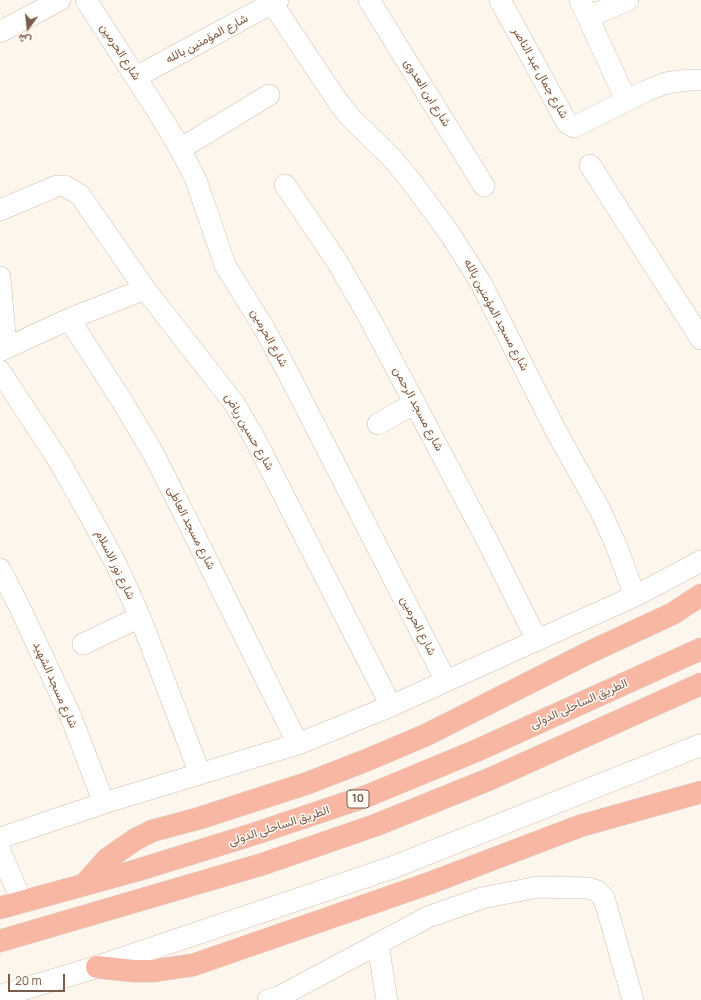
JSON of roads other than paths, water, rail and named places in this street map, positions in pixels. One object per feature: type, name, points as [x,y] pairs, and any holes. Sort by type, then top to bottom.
[{"type":"highway","points":[[84,885],[112,856],[136,839],[152,831],[255,801],[367,760],[426,734],[590,652],[672,614],[701,594]]},
{"type":"highway","name":"الطريق الساحلى الدولى","points":[[0,908],[138,870],[254,834],[367,796],[478,750],[701,649]]},
{"type":"highway","points":[[0,941],[263,864],[376,825],[490,780],[701,684]]},
{"type":"highway","points":[[97,967],[116,970],[146,971],[193,966],[430,883],[580,826],[701,792]]},
{"type":"street","points":[[0,32],[31,6],[60,0]]},
{"type":"street","name":"شارع الحرمين","points":[[86,0],[136,77],[180,150],[196,180],[225,265],[264,328],[287,371],[446,681]]},
{"type":"street","name":"شارع ابن العدوى","points":[[369,0],[484,186]]},
{"type":"street","name":"شارع جمال عبد الناصر","points":[[500,0],[570,126],[578,126],[626,100],[666,83],[701,80]]},
{"type":"street","points":[[626,100],[584,9],[628,0]]},
{"type":"street","name":"شارع المؤمنين بالله","points":[[136,77],[275,2]]},
{"type":"street","name":"شارع مسجد المؤمنين بالله","points":[[275,2],[339,103],[350,117],[391,157],[411,181],[450,234],[481,283],[556,431],[600,510],[616,546],[635,596]]},
{"type":"street","points":[[180,150],[269,95]]},
{"type":"street","points":[[590,166],[701,339]]},
{"type":"street","name":"شارع مسجد الرحمن","points":[[285,185],[336,260],[370,317],[488,542],[537,640]]},
{"type":"street","name":"شارع حسين رياض","points":[[0,210],[57,186],[65,186],[80,195],[145,288],[238,409],[255,439],[391,706]]},
{"type":"street","points":[[0,277],[3,349],[69,319],[145,288]]},
{"type":"street","name":"شارع مسجد العاطى","points":[[69,319],[153,453],[298,744]]},
{"type":"street","name":"شارع نور الاسلام","points":[[0,371],[59,461],[116,564],[140,617],[200,774]]},
{"type":"street","points":[[378,424],[415,403]]},
{"type":"street","points":[[0,838],[104,803],[298,744],[391,706],[635,596],[701,561]]},
{"type":"street","name":"شارع مسجد الشهيد","points":[[0,570],[20,608],[71,717],[104,803]]},
{"type":"street","points":[[83,644],[140,617]]},
{"type":"street","points":[[1,1000],[0,996],[97,967],[391,868],[701,745]]},
{"type":"street","points":[[0,850],[22,902]]},
{"type":"street","points":[[275,999],[428,917],[482,898],[538,887],[588,888],[597,891],[604,898],[633,1000]]},
{"type":"street","points":[[378,945],[387,1000]]}]
